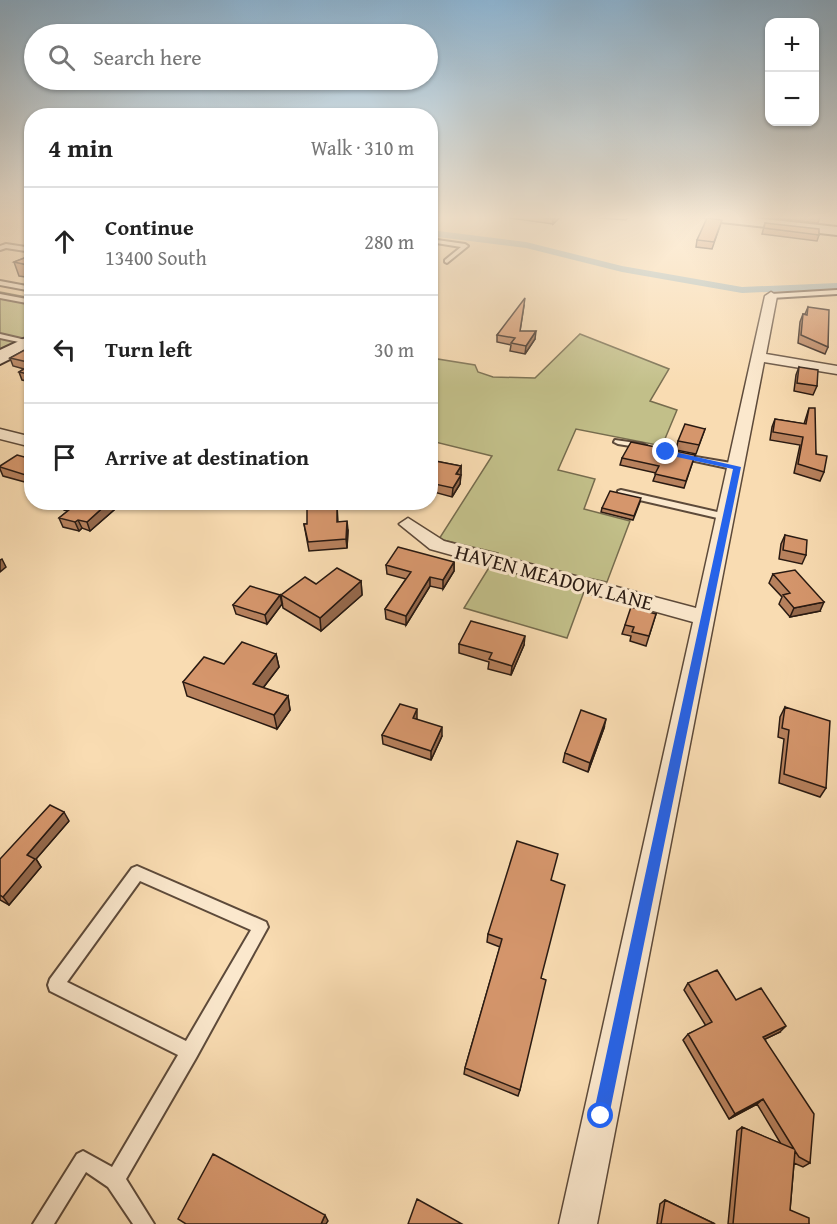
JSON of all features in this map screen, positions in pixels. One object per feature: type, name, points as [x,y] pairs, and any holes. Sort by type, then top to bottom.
[{"type":"street","points":[[578,1224],[771,296]]},
{"type":"street","points":[[0,358],[24,344]]},
{"type":"street","points":[[759,357],[837,370]]},
{"type":"street","points":[[0,434],[24,440]]},
{"type":"street","name":"HAVEN MEADOW LANE","points":[[408,524],[437,545],[705,618]]},
{"type":"lane","points":[[0,283],[24,288]]},
{"type":"lane","points":[[771,296],[837,292]]},
{"type":"lane","points":[[0,296],[24,300]]},
{"type":"lane","points":[[0,336],[24,340]]},
{"type":"lane","points":[[618,442],[651,448]]},
{"type":"lane","points":[[671,454],[737,467]]},
{"type":"lane","points":[[621,493],[726,517]]},
{"type":"lane","points":[[115,1180],[190,1052],[261,927],[137,873],[56,985],[190,1052]]},
{"type":"lane","points":[[43,1224],[82,1160],[115,1180],[144,1224]]},
{"type":"shaded area","points":[[0,292],[24,296],[24,338],[0,351]]},
{"type":"shaded area","points":[[580,334],[669,369],[650,401],[677,410],[662,446],[576,429],[558,470],[595,479],[584,509],[630,521],[607,582],[589,578],[567,638],[464,608],[498,553],[439,539],[492,456],[438,443],[438,359],[475,365],[478,372],[493,377],[535,378]]},
{"type":"building","points":[[525,298],[520,331],[536,331],[526,346],[511,343],[515,338],[497,335]]},
{"type":"building","points":[[808,307],[829,310],[828,347],[801,335],[803,314],[807,315]]},
{"type":"building","points":[[24,350],[24,361],[10,358]]},
{"type":"building","points":[[799,367],[818,370],[817,386],[797,383]]},
{"type":"building","points":[[809,408],[815,408],[816,454],[827,456],[824,472],[798,464],[803,437],[773,432],[775,419],[806,424]]},
{"type":"building","points":[[685,424],[705,429],[699,445],[678,441]]},
{"type":"building","points":[[631,442],[695,455],[686,481],[655,474],[659,466],[622,458]]},
{"type":"building","points":[[17,455],[24,457],[24,474],[0,466]]},
{"type":"building","points":[[438,462],[461,466],[456,474],[461,475],[453,488],[438,485]]},
{"type":"building","points":[[610,491],[641,498],[634,516],[602,508]]},
{"type":"building","points":[[69,510],[100,510],[87,522],[59,518]]},
{"type":"building","points":[[307,510],[337,510],[337,522],[347,521],[346,539],[308,542],[304,524],[307,524]]},
{"type":"building","points":[[785,535],[807,540],[806,555],[783,550]]},
{"type":"building","points":[[398,547],[454,562],[443,580],[430,577],[406,616],[385,609],[411,572],[386,565]]},
{"type":"building","points":[[337,568],[361,581],[320,618],[281,595],[305,577],[316,584]]},
{"type":"building","points":[[795,570],[824,602],[794,608],[783,595],[790,593],[773,574]]},
{"type":"building","points":[[250,586],[280,595],[265,615],[233,605]]},
{"type":"building","points":[[631,607],[656,614],[649,636],[632,632],[634,627],[625,625]]},
{"type":"building","points":[[471,621],[525,636],[512,666],[489,659],[492,653],[459,644]]},
{"type":"building","points":[[242,642],[276,654],[253,684],[288,696],[274,715],[183,682],[204,657],[224,664]]},
{"type":"building","points":[[400,704],[417,709],[413,718],[442,727],[431,751],[382,735]]},
{"type":"building","points":[[785,707],[830,721],[826,788],[784,774],[789,730],[782,728]]},
{"type":"building","points":[[581,710],[606,719],[590,763],[565,753]]},
{"type":"building","points":[[50,805],[64,812],[27,855],[35,859],[3,897],[0,895],[0,859]]},
{"type":"building","points":[[517,841],[558,854],[551,880],[565,885],[541,978],[546,980],[520,1090],[465,1068],[502,939],[488,934]]},
{"type":"building","points":[[717,970],[736,1000],[761,988],[786,1026],[763,1037],[814,1114],[810,1163],[799,1157],[795,1151],[790,1210],[809,1218],[809,1224],[733,1224],[742,1127],[794,1149],[763,1099],[735,1114],[688,1034],[712,1022],[688,983]]},
{"type":"building","points":[[213,1154],[325,1215],[321,1224],[186,1224],[178,1219]]},
{"type":"building","points":[[417,1199],[462,1224],[408,1224]]},
{"type":"building","points":[[665,1200],[715,1224],[661,1224]]},
{"type":"waterway","points":[[651,274],[742,290],[837,286]]},
{"type":"route","points":[[601,1116],[737,467],[666,452]]}]
